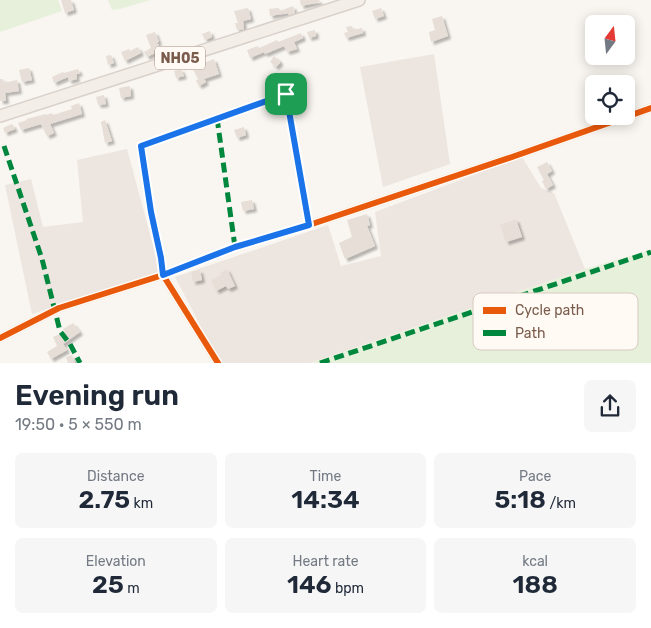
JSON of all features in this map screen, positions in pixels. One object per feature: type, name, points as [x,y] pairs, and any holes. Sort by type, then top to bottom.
[{"type":"main road","name":"NH05","points":[[0,116],[359,0]]},
{"type":"street","points":[[218,363],[163,275],[141,146],[286,94],[309,225]]},
{"type":"street","points":[[0,338],[59,308],[163,275],[235,247],[309,225],[651,108]]},
{"type":"shaded area","points":[[434,54],[450,164],[383,187],[360,67]]},
{"type":"shaded area","points":[[127,149],[160,271],[32,314],[5,185],[31,179],[43,227],[83,222],[77,160]]},
{"type":"shaded area","points":[[522,157],[541,188],[554,193],[585,269],[515,293],[473,293],[473,307],[310,363],[220,363],[175,277],[328,225],[341,266],[381,256],[375,212]]},
{"type":"green space","points":[[0,0],[58,0],[62,11],[0,32]]},
{"type":"green space","points":[[108,0],[150,0],[112,10]]},
{"type":"green space","points":[[651,250],[651,363],[311,363],[473,307],[473,350],[638,350],[638,293],[515,293],[585,269]]},
{"type":"building","points":[[61,0],[71,0],[74,10],[65,13]]},
{"type":"building","points":[[300,0],[319,0],[320,2],[301,6]]},
{"type":"building","points":[[293,6],[295,13],[270,16],[269,9],[279,8],[280,11]]},
{"type":"building","points":[[248,8],[251,19],[243,21],[244,29],[237,30],[235,23],[238,23],[234,11]]},
{"type":"building","points":[[381,8],[384,16],[375,19],[372,11]]},
{"type":"building","points":[[442,16],[448,36],[431,42],[429,32],[435,30],[432,19]]},
{"type":"building","points":[[352,26],[353,30],[362,28],[363,33],[346,38],[344,33],[348,32],[346,27]]},
{"type":"building","points":[[315,30],[316,36],[309,38],[307,32]]},
{"type":"building","points":[[210,31],[212,37],[205,40],[202,34]]},
{"type":"building","points":[[155,32],[161,50],[147,57],[144,52],[151,48],[146,35]]},
{"type":"building","points":[[301,33],[303,38],[294,42],[297,49],[287,52],[284,46],[250,58],[247,50],[258,46],[259,48]]},
{"type":"building","points":[[138,47],[141,53],[125,61],[121,52],[129,49],[130,51]]},
{"type":"building","points":[[111,55],[114,63],[108,65],[106,56]]},
{"type":"building","points":[[274,56],[280,61],[276,67],[270,62]]},
{"type":"building","points":[[214,59],[219,74],[204,79],[206,82],[199,86],[192,67]]},
{"type":"building","points":[[29,68],[32,80],[22,82],[19,70]]},
{"type":"building","points":[[78,69],[80,73],[76,74],[77,79],[69,81],[68,77],[54,83],[52,77],[63,72]]},
{"type":"building","points":[[181,69],[184,76],[176,78],[174,71]]},
{"type":"building","points":[[0,79],[3,79],[4,83],[17,80],[19,91],[5,93],[6,101],[0,101]]},
{"type":"building","points":[[130,86],[131,96],[121,98],[119,88]]},
{"type":"building","points":[[104,95],[106,104],[98,105],[96,97]]},
{"type":"building","points":[[79,103],[82,114],[50,124],[54,133],[47,136],[41,124],[21,130],[18,123],[26,119],[52,113],[53,115],[72,109],[71,106]]},
{"type":"building","points":[[105,120],[112,141],[105,143],[101,122]]},
{"type":"building","points":[[12,124],[15,129],[5,133],[3,128]]},
{"type":"building","points":[[244,127],[246,135],[237,138],[234,130]]},
{"type":"building","points":[[547,162],[552,171],[547,174],[553,185],[546,189],[542,181],[544,180],[537,167]]},
{"type":"building","points":[[252,200],[254,209],[243,211],[241,202]]},
{"type":"building","points":[[367,214],[370,225],[367,226],[375,246],[345,259],[339,243],[352,237],[347,220]]},
{"type":"building","points":[[516,219],[522,237],[506,242],[500,225]]},
{"type":"building","points":[[227,269],[235,286],[228,289],[226,286],[216,291],[211,280],[221,275],[220,273]]},
{"type":"building","points":[[200,270],[202,280],[193,282],[191,272]]},
{"type":"building","points":[[73,323],[80,332],[63,344],[67,350],[51,359],[47,352],[57,346],[53,337],[65,332],[63,329]]},
{"type":"building","points":[[72,355],[75,363],[68,363],[66,357]]},
{"type":"marked path","points":[[217,118],[235,247]]},
{"type":"marked path","points":[[4,146],[42,259],[60,331],[70,344],[80,363]]},
{"type":"marked path","points":[[529,293],[651,252]]},
{"type":"marked path","points":[[320,363],[473,312]]},
{"type":"cycle path","points":[[218,363],[163,275],[141,146],[286,94],[309,225]]},
{"type":"cycle path","points":[[0,338],[59,308],[163,275],[235,247],[309,225],[651,108]]},
{"type":"route","points":[[286,94],[309,225],[235,247],[163,275],[141,146],[286,94]]}]
